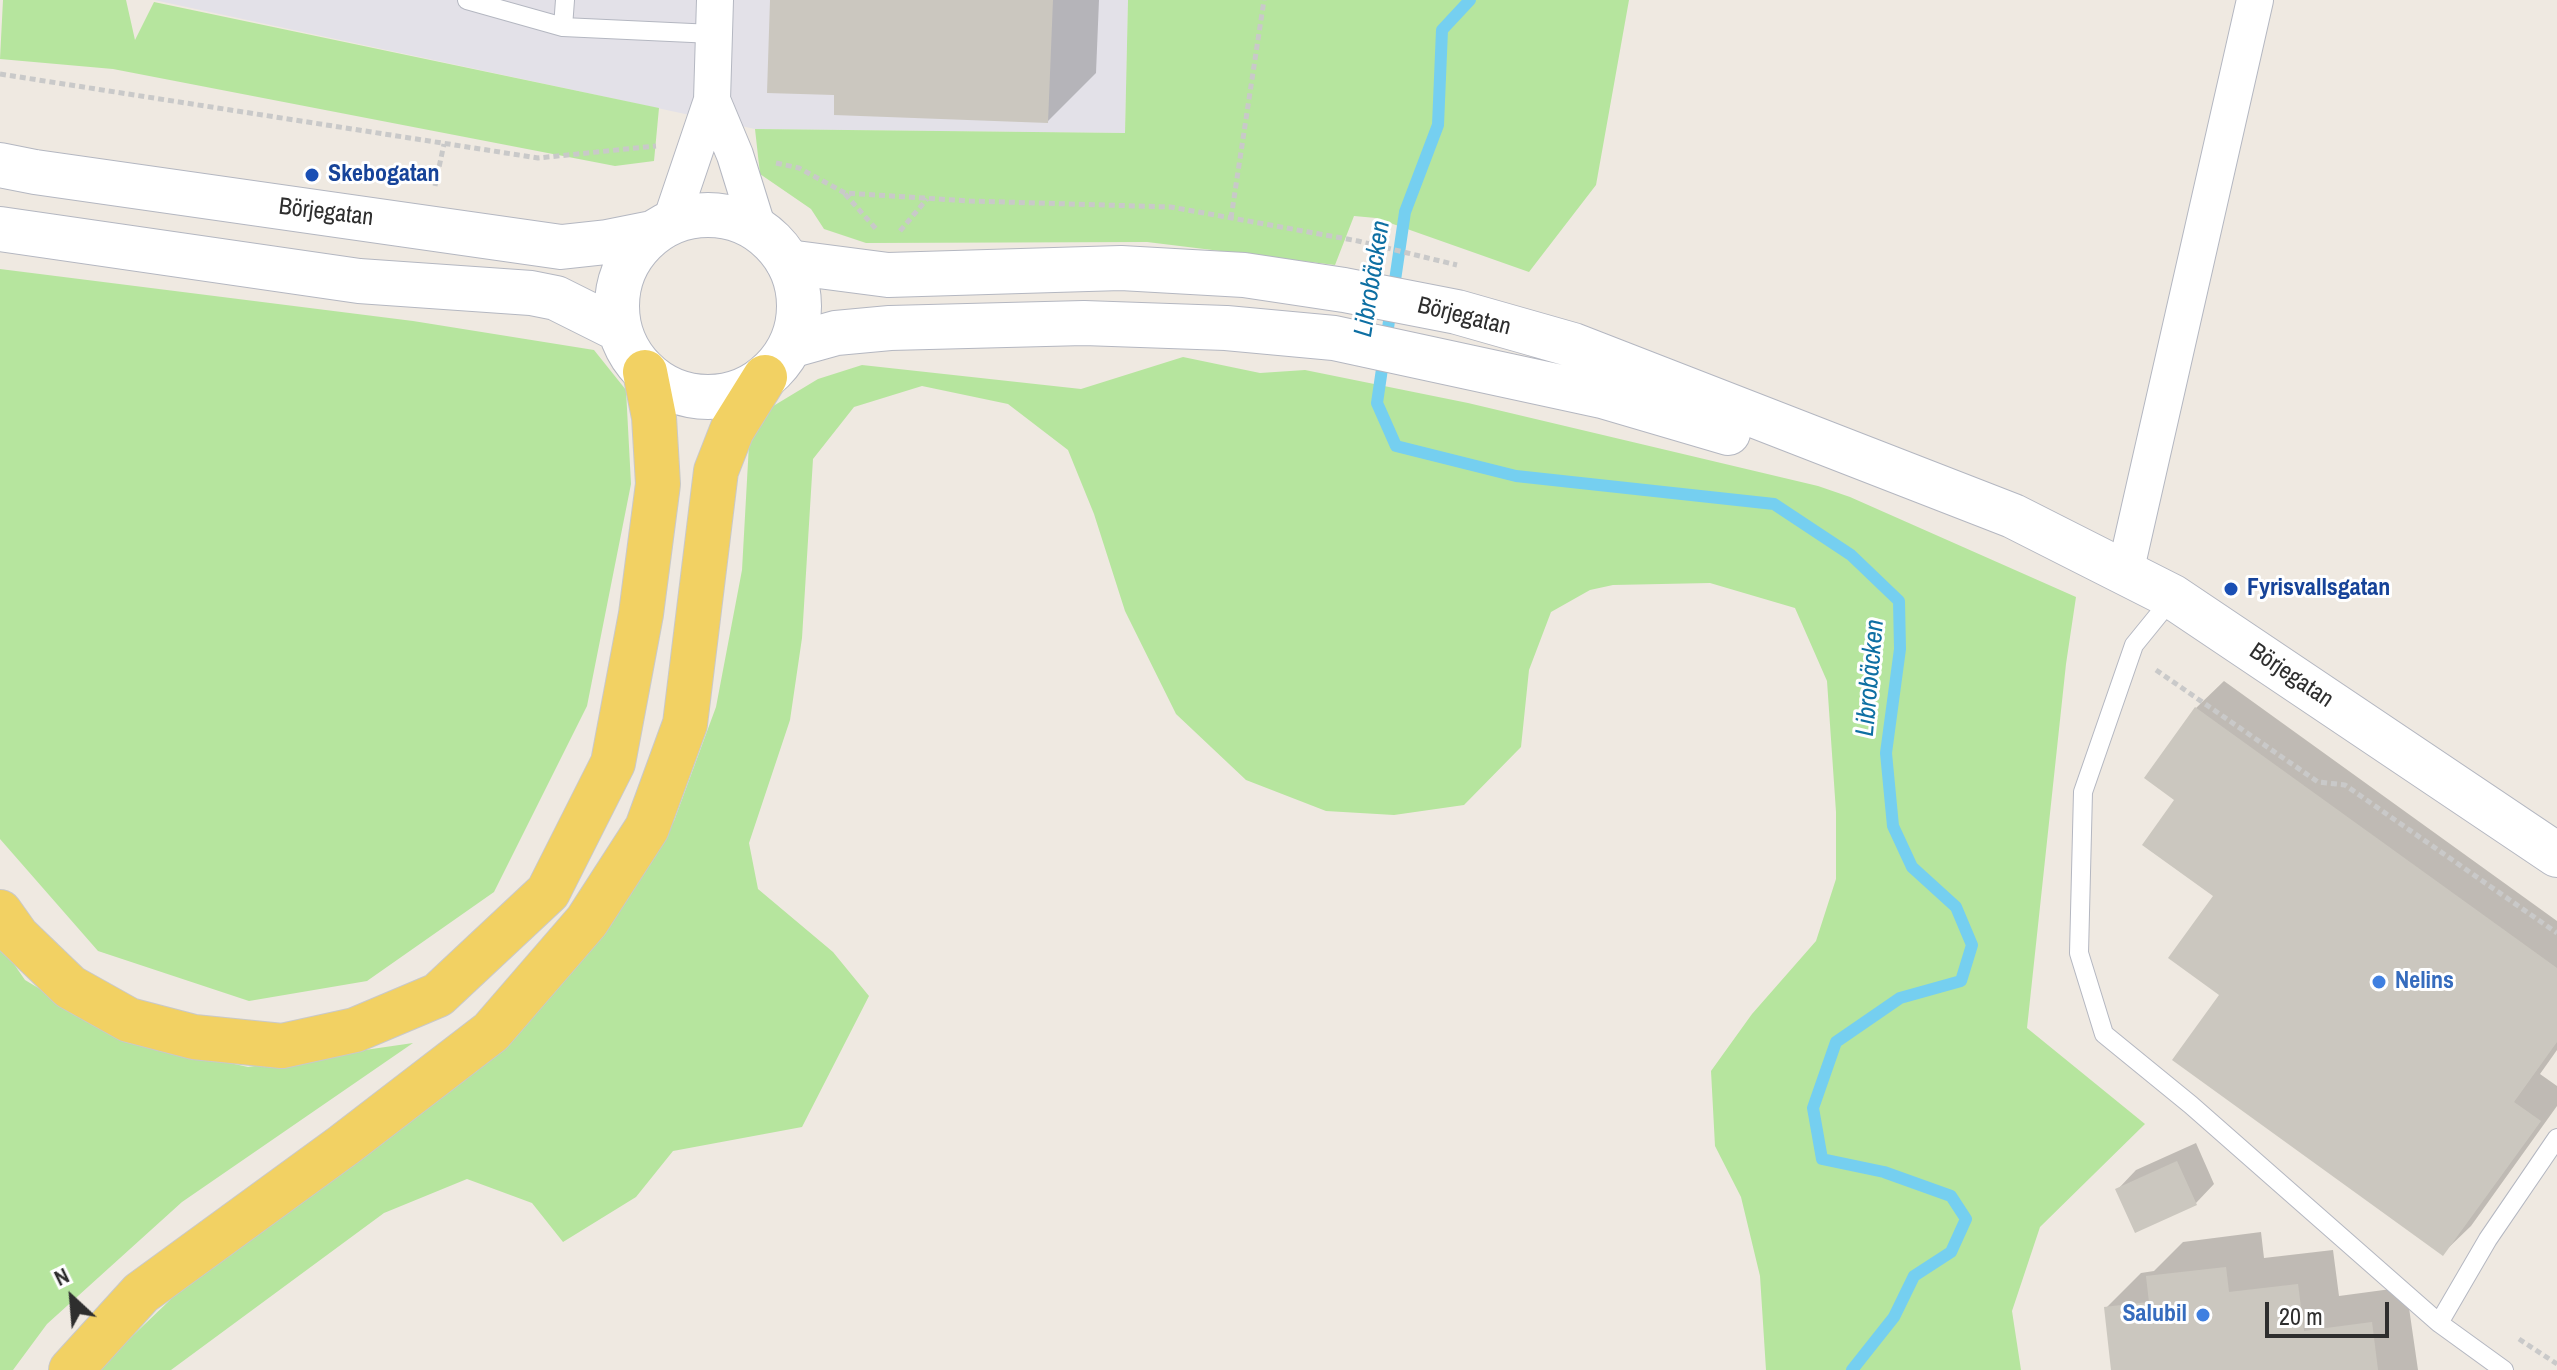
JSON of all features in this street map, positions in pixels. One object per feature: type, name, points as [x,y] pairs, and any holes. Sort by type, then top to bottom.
[{"type":"main road","points":[[0,912],[17,936],[70,987],[129,1020],[194,1037],[282,1046],[355,1030],[438,995],[548,892],[613,763],[641,614],[658,484],[654,417],[645,372]]},
{"type":"main road","points":[[71,1370],[141,1293],[344,1145],[491,1032],[587,921],[647,828],[685,724],[716,471],[732,430],[765,377]]},
{"type":"street","points":[[2125,573],[2255,0]]},
{"type":"street","points":[[662,227],[697,150],[712,100],[714,17]]},
{"type":"street","points":[[712,100],[735,155],[758,229]]},
{"type":"street","name":"Börjegatan","points":[[0,165],[561,247],[607,242],[662,227]]},
{"type":"street","points":[[716,214],[738,219],[758,229],[775,243],[788,262],[797,286],[799,313],[793,345],[765,377],[742,391],[717,397],[691,396],[666,388],[633,360],[618,329],[615,302],[621,275],[633,252],[662,227],[693,215],[716,214]]},
{"type":"street","points":[[0,229],[359,281],[531,293],[556,298],[618,329]]},
{"type":"street","name":"Börjegatan","points":[[788,262],[888,275],[1121,268],[1197,271],[1344,290],[1457,312],[1573,345],[2013,516],[2173,597],[2557,855]]},
{"type":"street","name":"Börjegatan","points":[[793,345],[836,333],[890,328],[1084,323],[1226,328],[1334,338],[1602,396],[2013,516]]},
{"type":"lane","points":[[467,0],[563,27],[714,17]]},
{"type":"lane","points":[[563,27],[565,0]]},
{"type":"lane","points":[[2173,597],[2134,645],[2083,792],[2079,953],[2104,1034],[2191,1105],[2439,1323],[2504,1370]]},
{"type":"lane","points":[[2439,1323],[2488,1239],[2557,1138]]},
{"type":"path","points":[[1231,218],[1264,0]]},
{"type":"path","points":[[0,74],[23,78]]},
{"type":"path","points":[[420,187],[435,188],[444,144]]},
{"type":"path","points":[[845,193],[880,233]]},
{"type":"path","points":[[1358,241],[1445,261]]},
{"type":"path","points":[[2132,653],[2318,782],[2345,785],[2557,933]]},
{"type":"shaded area","points":[[154,0],[1128,0],[1125,133],[755,129]]},
{"type":"green space","points":[[3,0],[126,0],[135,40],[154,2],[659,108],[654,161],[615,166],[113,69],[0,59]]},
{"type":"green space","points":[[1128,0],[1629,0],[1596,185],[1529,272],[1376,218],[1354,216],[1335,265],[1147,242],[866,243],[824,229],[811,209],[760,174],[755,129],[1125,133]]},
{"type":"green space","points":[[0,269],[413,321],[594,350],[626,390],[631,484],[587,706],[494,892],[367,981],[249,1001],[98,951],[0,839]]},
{"type":"green space","points":[[1183,357],[1260,373],[1305,370],[1468,403],[1818,486],[1850,497],[2076,597],[2027,1028],[2145,1124],[2040,1227],[2012,1311],[2021,1370],[1766,1370],[1760,1276],[1741,1197],[1715,1146],[1711,1071],[1752,1014],[1816,941],[1836,879],[1836,812],[1827,681],[1795,608],[1710,583],[1613,585],[1590,590],[1551,612],[1529,670],[1521,747],[1464,805],[1394,815],[1326,811],[1246,780],[1176,714],[1125,611],[1094,514],[1068,450],[1008,404],[922,386],[854,407],[813,459],[802,638],[790,720],[749,843],[758,889],[833,952],[869,996],[802,1127],[673,1151],[636,1197],[563,1242],[532,1203],[467,1179],[384,1213],[171,1370],[97,1370],[194,1277],[580,961],[674,821],[716,707],[742,570],[749,444],[760,414],[818,379],[862,365],[1081,389]]},
{"type":"green space","points":[[0,944],[25,980],[125,1040],[248,1067],[413,1043],[182,1202],[47,1324],[13,1370],[0,1370]]},
{"type":"building","points":[[770,0],[1053,0],[1048,123],[834,115],[834,95],[767,93]]},
{"type":"building","name":"Nelins","points":[[2195,707],[2557,968],[2557,1042],[2514,1102],[2541,1121],[2443,1256],[2172,1060],[2219,995],[2168,958],[2213,896],[2142,845],[2174,800],[2144,778]]},
{"type":"building","points":[[2177,1161],[2197,1205],[2135,1233],[2115,1189]]},
{"type":"building","name":"Salubil","points":[[2226,1267],[2229,1292],[2298,1284],[2304,1331],[2372,1322],[2378,1370],[2111,1370],[2104,1307],[2149,1302],[2146,1276]]},
{"type":"waterway","name":"Librobäcken","points":[[1470,0],[1442,30],[1438,125],[1405,212],[1377,403],[1396,446],[1516,476],[1774,504],[1851,555],[1899,601],[1900,649],[1886,753],[1893,826],[1912,867],[1956,907],[1972,945],[1961,981],[1900,998],[1836,1042],[1813,1108],[1822,1159],[1884,1172],[1951,1196],[1966,1219],[1951,1252],[1914,1276],[1894,1317],[1852,1370]]},
{"type":"place","name":"Skebogatan","points":[[312,175]]},
{"type":"place","name":"Fyrisvallsgatan","points":[[2231,589]]},
{"type":"place","name":"Nelins","points":[[2379,982]]},
{"type":"place","name":"Salubil","points":[[2203,1315]]}]
